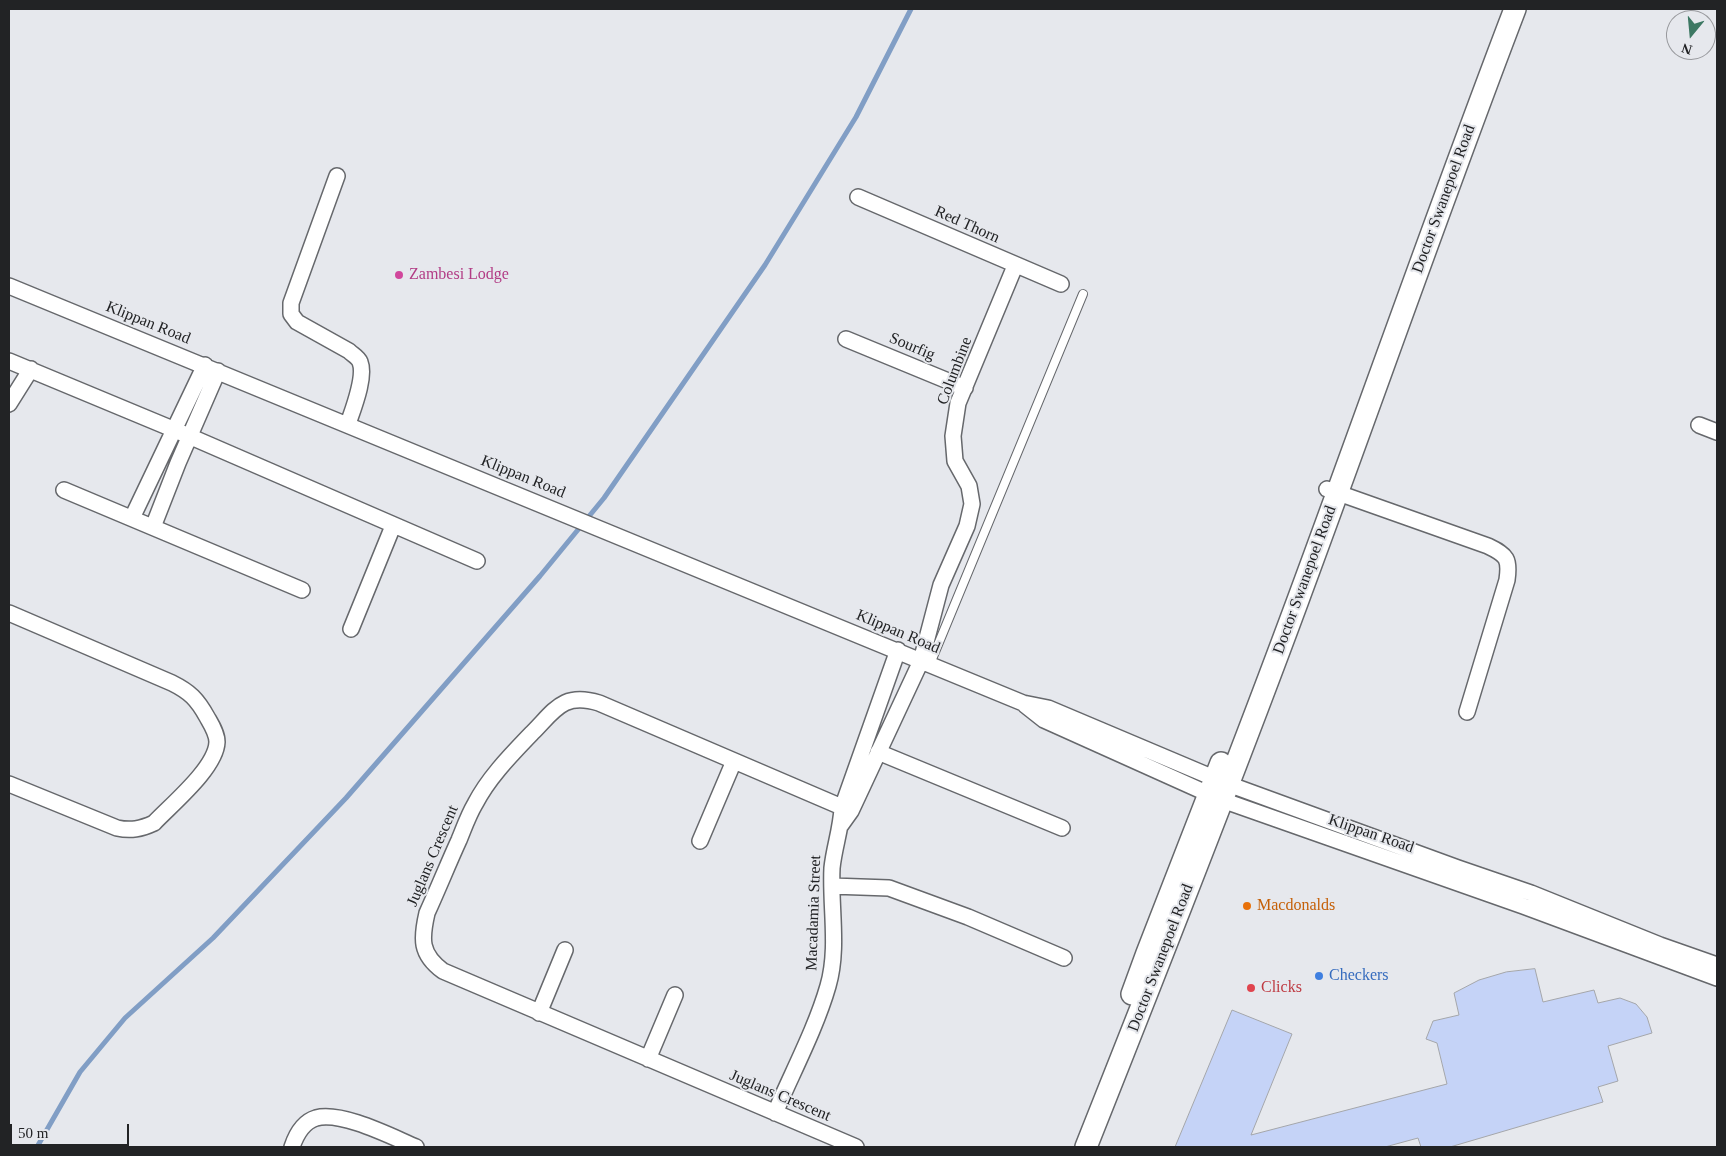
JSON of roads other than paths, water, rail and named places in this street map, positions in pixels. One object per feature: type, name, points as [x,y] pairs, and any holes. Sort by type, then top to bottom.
[{"type":"main road","name":"Doctor Swanepoel Road","points":[[1079,1147],[1147,953],[1298,601],[1332,491],[1503,9]]},
{"type":"main road","name":"Doctor Swanepoel Road","points":[[1332,491],[1516,9]]},
{"type":"main road","name":"Doctor Swanepoel Road","points":[[1086,1147],[1218,789]]},
{"type":"street","points":[[337,176],[294,291],[291,314],[297,322],[349,351],[360,363],[362,371],[348,424]]},
{"type":"street","name":"Red Thorn","points":[[858,197],[1015,266],[1061,284]]},
{"type":"street","name":"Columbine","points":[[925,662],[941,585],[967,526],[972,504],[969,486],[956,460],[954,436],[958,403],[1015,266]]},
{"type":"street","name":"Klippan Road","points":[[9,286],[898,650],[1023,704],[1044,720],[1467,886],[1717,978]]},
{"type":"street","name":"Sourfig","points":[[846,339],[965,388]]},
{"type":"street","points":[[9,360],[477,561]]},
{"type":"street","points":[[132,518],[175,430],[211,368]]},
{"type":"street","points":[[153,527],[189,436],[211,368]]},
{"type":"street","points":[[9,404],[31,369]]},
{"type":"street","points":[[1699,425],[1717,432]]},
{"type":"street","points":[[64,490],[302,590]]},
{"type":"street","points":[[1332,491],[1488,546],[1502,553],[1507,559],[1507,580],[1467,712]]},
{"type":"street","points":[[351,629],[393,526]]},
{"type":"street","points":[[9,613],[186,690],[198,701],[215,731],[217,740],[215,752],[205,770],[154,823],[131,831],[116,828],[9,784]]},
{"type":"street","name":"Macadamia Street","points":[[775,1113],[828,985],[832,960],[834,850],[898,650]]},
{"type":"street","name":"Macadamia Street","points":[[846,810],[925,662]]},
{"type":"street","name":"Juglans Crescent","points":[[846,810],[599,702],[577,698],[565,701],[507,760],[474,804],[427,913],[423,930],[423,943],[432,963],[443,971],[856,1147]]},
{"type":"street","points":[[878,752],[1062,828]]},
{"type":"street","points":[[700,841],[734,762]]},
{"type":"street","name":"Klippan Road","points":[[1218,789],[1531,893],[1660,945],[1717,965]]},
{"type":"street","points":[[832,886],[889,888],[968,917],[1064,958]]},
{"type":"street","points":[[539,1013],[565,950]]},
{"type":"street","points":[[648,1059],[675,995]]},
{"type":"street","points":[[292,1147],[300,1130],[306,1123],[316,1118],[346,1120],[416,1147]]},
{"type":"lane","points":[[925,662],[1083,294]]},
{"type":"lane","points":[[1458,868],[1467,886]]},
{"type":"lane","points":[[1523,906],[1531,893]]},
{"type":"waterway","points":[[37,1147],[80,1072],[125,1018],[213,938],[346,798],[540,576],[604,498],[765,265],[856,117],[911,9]]},
{"type":"place","name":"Zambesi Lodge","points":[[399,275]]},
{"type":"place","name":"Macdonalds","points":[[1247,906]]},
{"type":"place","name":"Checkers","points":[[1319,976]]},
{"type":"place","name":"Clicks","points":[[1251,988]]}]
